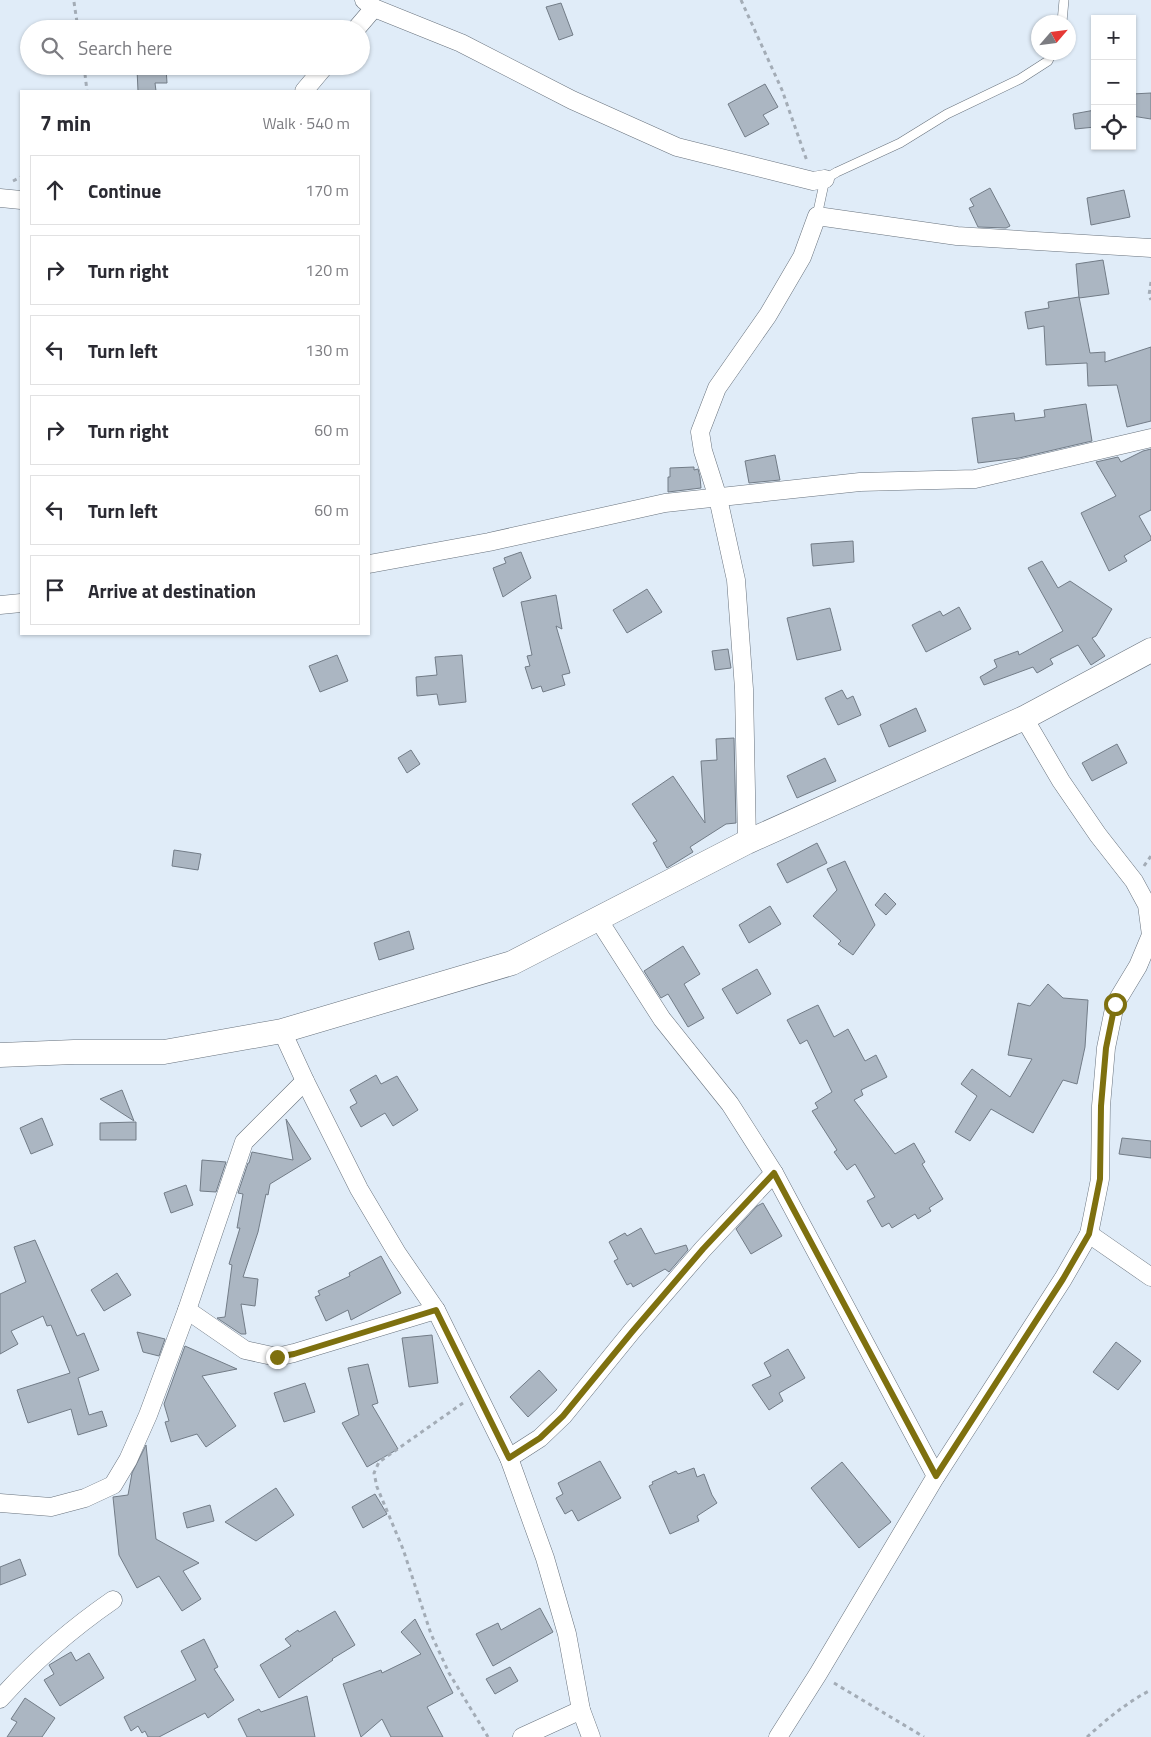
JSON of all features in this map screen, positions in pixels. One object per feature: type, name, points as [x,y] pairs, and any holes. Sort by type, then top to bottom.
[{"type":"street","points":[[361,20],[369,4],[460,43],[572,100],[677,147],[819,180]]},
{"type":"street","points":[[305,90],[317,75]]},
{"type":"street","points":[[0,198],[20,200]]},
{"type":"street","points":[[747,842],[744,689],[736,580],[718,498],[703,451],[700,432],[717,388],[768,315],[802,257],[817,216],[956,236],[1151,248]]},
{"type":"street","points":[[370,564],[489,542],[665,504],[860,482],[975,479],[1151,438]]},
{"type":"street","points":[[0,606],[20,603]]},
{"type":"street","points":[[0,1055],[74,1052],[164,1052],[282,1030],[512,963],[747,842],[1024,718],[1151,650]]},
{"type":"street","points":[[778,1737],[818,1674],[936,1476],[1063,1279],[1089,1234],[1100,1179],[1101,1106],[1106,1048],[1115,1004],[1138,966],[1151,935],[1149,907],[1134,881],[1098,835],[1061,781],[1024,718]]},
{"type":"street","points":[[598,919],[662,1019],[730,1104],[774,1173],[936,1476]]},
{"type":"street","points":[[282,1030],[305,1081],[359,1189],[397,1253],[436,1310],[509,1458],[545,1558],[567,1634],[581,1710],[591,1737]]},
{"type":"street","points":[[0,1503],[51,1507],[86,1498],[112,1485],[128,1460],[148,1416],[187,1310],[244,1142],[305,1081]]},
{"type":"street","points":[[509,1458],[540,1438],[563,1416],[703,1249],[774,1173]]},
{"type":"street","points":[[1089,1234],[1151,1277]]},
{"type":"street","points":[[187,1310],[245,1350],[277,1357],[294,1354],[436,1310]]},
{"type":"street","points":[[0,1700],[20,1677],[73,1628],[112,1600]]},
{"type":"street","points":[[522,1737],[581,1710]]},
{"type":"lane","points":[[1063,15],[1064,0]]},
{"type":"lane","points":[[817,216],[819,180],[900,143],[948,114],[1020,78],[1048,60]]},
{"type":"path","points":[[741,0],[782,90],[819,180]]},
{"type":"path","points":[[74,2],[77,20]]},
{"type":"path","points":[[85,75],[87,90]]},
{"type":"path","points":[[1151,282],[1149,295],[1151,300]]},
{"type":"path","points":[[477,1394],[378,1462],[374,1473],[377,1487],[403,1549],[431,1634],[450,1673],[488,1737]]},
{"type":"path","points":[[818,1674],[924,1737]]},
{"type":"path","points":[[1087,1737],[1110,1716],[1137,1697],[1151,1690]]},
{"type":"building","points":[[561,3],[573,35],[559,40],[546,7]]},
{"type":"building","points":[[137,75],[166,75],[167,83],[155,83],[156,90],[138,90]]},
{"type":"building","points":[[765,84],[778,107],[763,115],[769,124],[745,137],[728,104]]},
{"type":"building","points":[[1151,93],[1151,119],[1136,117],[1136,94]]},
{"type":"building","points":[[1091,111],[1091,127],[1075,129],[1073,114]]},
{"type":"building","points":[[990,188],[1010,226],[1006,228],[978,227],[969,208],[974,206],[970,199]]},
{"type":"building","points":[[1124,190],[1130,217],[1091,225],[1087,198]]},
{"type":"building","points":[[1103,260],[1109,294],[1079,298],[1076,264]]},
{"type":"building","points":[[1079,297],[1090,353],[1105,352],[1105,362],[1151,347],[1151,421],[1127,427],[1117,385],[1088,386],[1087,363],[1046,365],[1044,326],[1028,329],[1025,312],[1049,308],[1048,302]]},
{"type":"building","points":[[1086,404],[1092,441],[1019,458],[978,463],[972,418],[1014,413],[1015,421],[1045,417],[1044,410]]},
{"type":"building","points":[[1151,449],[1151,510],[1139,516],[1151,540],[1124,556],[1127,561],[1109,571],[1081,513],[1116,496],[1096,462],[1118,457],[1121,462]]},
{"type":"building","points":[[775,455],[780,480],[749,483],[745,461]]},
{"type":"building","points":[[694,467],[694,470],[698,469],[701,488],[668,492],[670,468]]},
{"type":"building","points":[[853,541],[854,562],[813,566],[811,544]]},
{"type":"building","points":[[521,552],[531,578],[503,597],[493,568],[506,563],[504,558]]},
{"type":"building","points":[[1042,561],[1058,588],[1070,581],[1112,609],[1096,636],[1092,638],[1105,656],[1091,665],[1078,645],[1050,659],[1053,664],[1037,673],[1033,667],[984,685],[980,677],[997,667],[994,660],[1018,651],[1019,655],[1063,631],[1028,568]]},
{"type":"building","points":[[647,589],[662,612],[627,633],[613,610]]},
{"type":"building","points":[[556,595],[562,629],[556,626],[570,673],[562,675],[565,685],[543,692],[541,686],[532,689],[525,667],[530,666],[527,656],[532,655],[521,602]]},
{"type":"building","points":[[959,607],[971,629],[926,652],[912,625],[940,611],[943,616]]},
{"type":"building","points":[[830,608],[841,650],[797,660],[787,618]]},
{"type":"building","points":[[728,649],[731,668],[715,670],[712,651]]},
{"type":"building","points":[[337,655],[348,681],[320,692],[309,666]]},
{"type":"building","points":[[462,655],[466,702],[439,705],[437,694],[417,696],[416,677],[437,675],[435,657]]},
{"type":"building","points":[[842,690],[847,699],[853,696],[861,715],[838,725],[825,698]]},
{"type":"building","points":[[916,708],[926,731],[889,747],[880,725]]},
{"type":"building","points":[[734,738],[736,823],[726,824],[690,847],[693,852],[667,868],[653,843],[657,841],[632,804],[673,776],[705,823],[701,761],[717,760],[716,739]]},
{"type":"building","points":[[1117,744],[1127,763],[1092,781],[1082,763]]},
{"type":"building","points":[[411,750],[420,764],[407,773],[398,758]]},
{"type":"building","points":[[825,758],[836,781],[797,798],[787,776]]},
{"type":"building","points":[[817,843],[827,863],[787,883],[777,864]]},
{"type":"building","points":[[174,850],[201,854],[198,870],[172,866]]},
{"type":"building","points":[[845,861],[875,925],[853,955],[838,944],[841,941],[813,916],[837,890],[827,869]]},
{"type":"building","points":[[885,893],[896,904],[886,915],[875,905]]},
{"type":"building","points":[[770,906],[781,924],[749,943],[739,925]]},
{"type":"building","points":[[409,931],[414,949],[379,960],[374,943]]},
{"type":"building","points":[[683,946],[700,974],[684,984],[704,1018],[688,1027],[668,994],[661,998],[644,971]]},
{"type":"building","points":[[757,969],[771,994],[737,1014],[722,989]]},
{"type":"building","points":[[1048,984],[1063,998],[1088,1000],[1085,1047],[1077,1084],[1063,1080],[1033,1133],[991,1109],[970,1141],[955,1132],[977,1096],[961,1084],[972,1069],[1010,1097],[1032,1059],[1008,1055],[1018,1003],[1030,1006]]},
{"type":"building","points":[[818,1005],[834,1037],[848,1029],[865,1061],[876,1055],[887,1077],[861,1090],[863,1095],[854,1100],[895,1154],[914,1143],[925,1162],[922,1164],[943,1199],[929,1208],[931,1211],[918,1219],[915,1214],[892,1228],[889,1223],[882,1227],[867,1201],[875,1197],[855,1164],[847,1170],[834,1152],[837,1150],[812,1111],[818,1108],[815,1103],[832,1092],[807,1040],[800,1044],[787,1020]]},
{"type":"building","points":[[376,1075],[381,1084],[397,1076],[418,1110],[393,1126],[385,1113],[361,1127],[350,1107],[357,1103],[350,1090]]},
{"type":"building","points":[[122,1090],[134,1121],[100,1099]]},
{"type":"building","points":[[42,1118],[53,1145],[31,1154],[20,1128]]},
{"type":"building","points":[[286,1119],[311,1159],[270,1184],[268,1195],[266,1194],[258,1232],[243,1277],[258,1279],[255,1306],[241,1304],[246,1334],[241,1334],[217,1318],[225,1317],[232,1265],[229,1264],[240,1228],[237,1228],[243,1194],[238,1193],[252,1152],[293,1160]]},
{"type":"building","points":[[136,1122],[136,1140],[100,1140],[100,1123]]},
{"type":"building","points":[[1122,1138],[1151,1141],[1151,1158],[1119,1154]]},
{"type":"building","points":[[202,1160],[226,1162],[216,1192],[200,1191]]},
{"type":"building","points":[[186,1185],[193,1205],[171,1213],[164,1193]]},
{"type":"building","points":[[763,1203],[782,1236],[751,1254],[736,1229],[757,1206]]},
{"type":"building","points":[[641,1228],[655,1254],[686,1245],[688,1250],[669,1272],[665,1269],[633,1287],[631,1283],[627,1285],[614,1261],[618,1259],[609,1242],[625,1233],[627,1236]]},
{"type":"building","points":[[35,1240],[77,1336],[84,1333],[99,1370],[78,1378],[89,1415],[102,1411],[107,1426],[78,1435],[71,1409],[28,1423],[17,1390],[70,1373],[51,1325],[47,1326],[43,1316],[11,1331],[18,1344],[0,1354],[0,1294],[26,1282],[14,1247]]},
{"type":"building","points":[[381,1256],[401,1293],[351,1320],[348,1310],[326,1321],[315,1297],[320,1295],[318,1291],[350,1276],[349,1273]]},
{"type":"building","points":[[117,1273],[131,1295],[104,1311],[91,1290]]},
{"type":"building","points":[[137,1332],[165,1339],[159,1356],[143,1352]]},
{"type":"building","points":[[432,1335],[438,1383],[409,1387],[402,1338]]},
{"type":"building","points":[[1116,1342],[1141,1361],[1118,1390],[1093,1372]]},
{"type":"building","points":[[185,1346],[237,1369],[202,1376],[236,1426],[206,1447],[197,1434],[171,1442],[165,1422],[169,1421],[164,1404]]},
{"type":"building","points":[[788,1349],[805,1378],[779,1393],[783,1401],[769,1410],[752,1385],[771,1376],[764,1363]]},
{"type":"building","points":[[368,1364],[378,1403],[372,1405],[398,1449],[367,1467],[342,1423],[359,1415],[348,1368]]},
{"type":"building","points":[[539,1370],[557,1390],[528,1417],[510,1397]]},
{"type":"building","points":[[305,1383],[315,1412],[284,1422],[274,1393]]},
{"type":"building","points":[[146,1445],[156,1539],[199,1563],[183,1571],[201,1599],[182,1611],[159,1576],[137,1588],[119,1555],[113,1497],[128,1495],[132,1473]]},
{"type":"building","points":[[600,1461],[621,1498],[578,1521],[572,1510],[565,1514],[556,1498],[563,1494],[558,1483]]},
{"type":"building","points":[[842,1462],[891,1522],[859,1548],[811,1488]]},
{"type":"building","points":[[694,1468],[697,1477],[704,1474],[717,1503],[697,1516],[699,1521],[670,1534],[649,1486],[653,1484],[652,1482],[676,1471],[678,1474]]},
{"type":"building","points":[[276,1488],[294,1515],[256,1541],[225,1522]]},
{"type":"building","points":[[375,1494],[387,1514],[363,1528],[352,1507]]},
{"type":"building","points":[[210,1505],[214,1521],[187,1528],[183,1513]]},
{"type":"building","points":[[20,1559],[26,1575],[0,1585],[0,1567]]},
{"type":"building","points":[[540,1608],[553,1632],[493,1666],[476,1634],[498,1623],[501,1630]]},
{"type":"building","points":[[335,1611],[355,1645],[332,1659],[279,1698],[260,1665],[291,1646],[285,1639],[298,1630],[299,1632]]},
{"type":"building","points":[[415,1619],[453,1693],[427,1707],[443,1737],[391,1737],[382,1719],[361,1737],[343,1684],[381,1670],[382,1673],[421,1654],[401,1632]]},
{"type":"building","points":[[204,1639],[218,1667],[214,1669],[234,1700],[208,1718],[205,1713],[159,1737],[148,1737],[145,1731],[142,1733],[138,1726],[131,1731],[124,1717],[196,1680],[181,1651]]},
{"type":"building","points":[[71,1652],[76,1661],[89,1653],[104,1678],[60,1706],[44,1680],[54,1674],[49,1665]]},
{"type":"building","points":[[510,1667],[518,1681],[495,1694],[486,1679]]},
{"type":"building","points":[[307,1696],[315,1737],[247,1737],[238,1719],[259,1709],[261,1712]]},
{"type":"building","points":[[25,1698],[55,1718],[42,1737],[7,1737],[17,1722],[11,1719]]},
{"type":"route","points":[[277,1357],[294,1354],[436,1310],[509,1458],[540,1438],[563,1416],[703,1249],[774,1173],[936,1476],[1063,1279],[1089,1234],[1100,1179],[1101,1106],[1106,1048],[1115,1004]]}]
